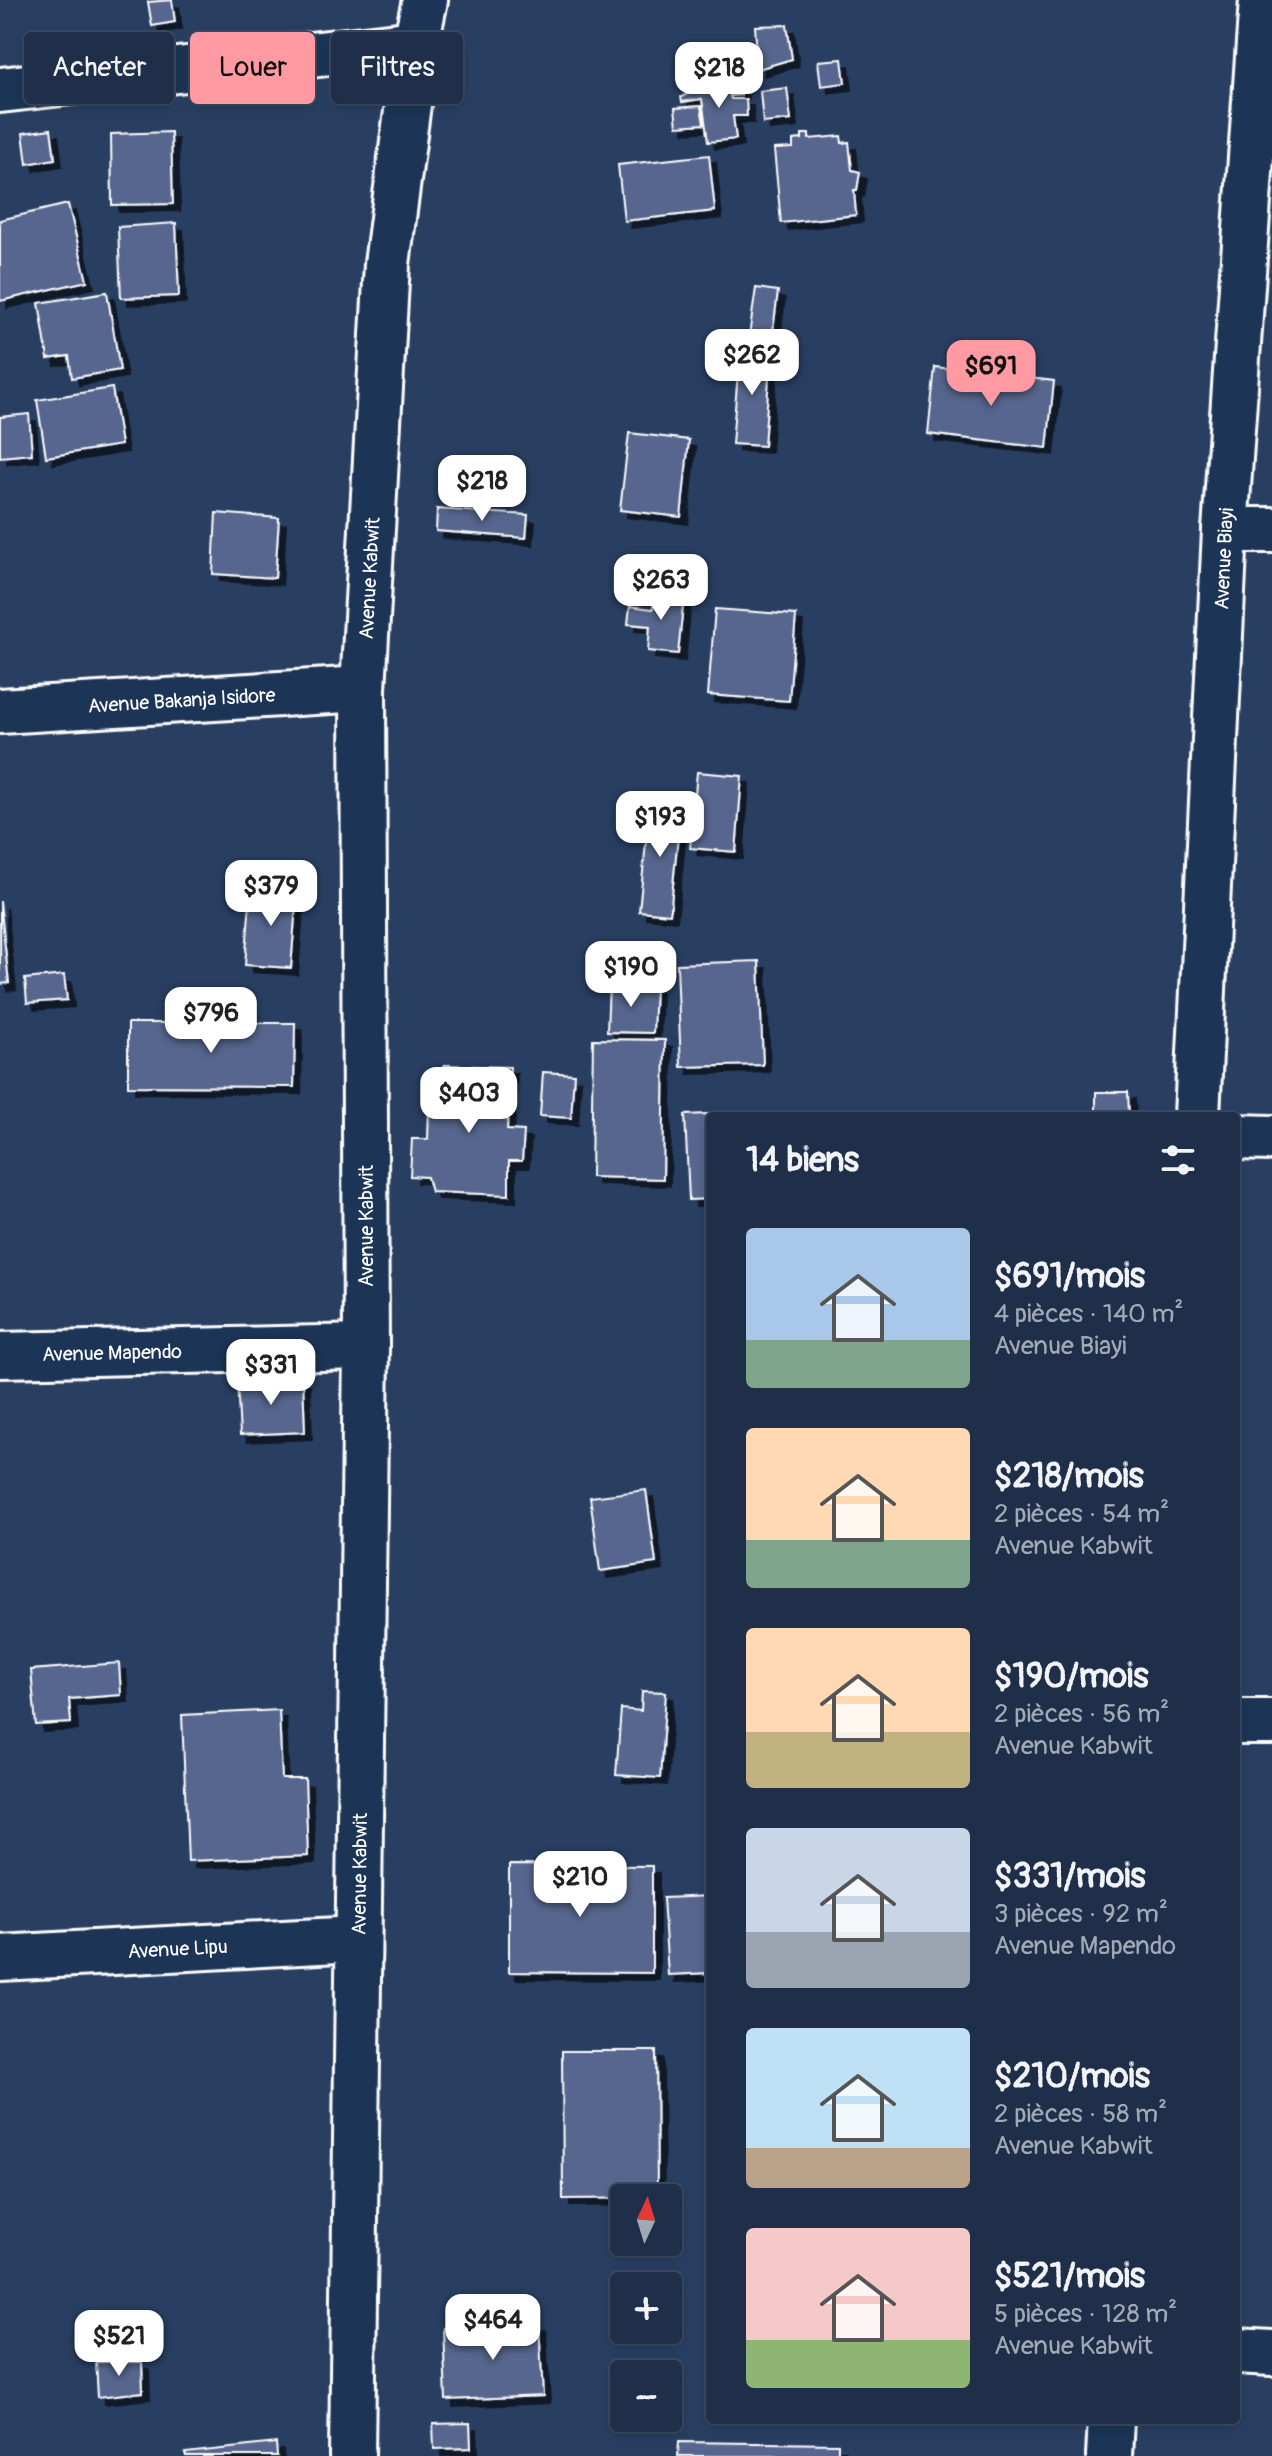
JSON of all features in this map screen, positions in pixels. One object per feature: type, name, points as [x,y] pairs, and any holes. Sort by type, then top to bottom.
[{"type":"street","name":"Avenue Kabwit","points":[[418,32],[425,0]]},
{"type":"street","name":"Avenue Biayi","points":[[1197,1112],[1225,530],[1262,0]]},
{"type":"street","points":[[0,90],[331,53]]},
{"type":"street","name":"Avenue Kabwit","points":[[352,2456],[366,1347],[363,689],[387,264],[408,104]]},
{"type":"street","points":[[1225,530],[1272,530]]},
{"type":"street","name":"Avenue Bakanja Isidore","points":[[0,711],[363,689]]},
{"type":"street","points":[[1240,1137],[1272,1138]]},
{"type":"street","name":"Avenue Mapendo","points":[[0,1355],[366,1347]]},
{"type":"street","points":[[1240,1722],[1272,1722]]},
{"type":"street","name":"Avenue Lipu","points":[[0,1958],[357,1939]]},
{"type":"street","points":[[1240,2351],[1272,2353]]},
{"type":"street","points":[[1109,2456],[1111,2424]]},
{"type":"building","points":[[172,0],[175,22],[152,26],[148,2]]},
{"type":"building","points":[[787,25],[792,59],[758,69],[755,26]]},
{"type":"building","points":[[842,59],[845,83],[821,86],[818,61]]},
{"type":"building","points":[[710,83],[741,89],[741,95],[730,96],[731,99],[746,99],[747,116],[733,116],[736,139],[708,142],[702,99],[682,102],[681,97]]},
{"type":"building","points":[[787,88],[791,120],[763,123],[760,91]]},
{"type":"building","points":[[701,106],[704,124],[677,126],[675,108]]},
{"type":"building","points":[[51,129],[55,159],[27,164],[23,133]]},
{"type":"building","points":[[171,132],[173,204],[112,205],[111,134]]},
{"type":"building","points":[[802,134],[809,134],[809,139],[841,136],[842,143],[849,142],[852,170],[860,172],[857,190],[854,190],[856,215],[781,223],[774,149],[793,148],[793,140],[802,139]]},
{"type":"building","points":[[709,155],[715,211],[624,221],[618,165]]},
{"type":"building","points":[[68,204],[87,281],[0,301],[0,220]]},
{"type":"building","points":[[176,223],[179,296],[121,298],[118,227]]},
{"type":"building","points":[[756,288],[778,291],[772,339],[749,336]]},
{"type":"building","points":[[107,292],[120,370],[72,378],[69,356],[48,359],[39,303]]},
{"type":"building","points":[[740,348],[771,350],[764,446],[732,444]]},
{"type":"building","points":[[935,367],[1054,381],[1047,448],[928,434]]},
{"type":"building","points":[[112,388],[121,445],[46,457],[37,400]]},
{"type":"building","points":[[29,414],[32,454],[0,457],[0,417]]},
{"type":"building","points":[[629,433],[689,440],[681,517],[620,510]]},
{"type":"building","points":[[437,509],[528,515],[526,538],[436,531]]},
{"type":"building","points":[[216,513],[279,518],[275,578],[213,574]]},
{"type":"building","points":[[654,593],[684,596],[678,654],[648,651],[650,626],[628,624],[630,606],[653,609]]},
{"type":"building","points":[[715,609],[796,615],[789,701],[708,695]]},
{"type":"building","points":[[697,772],[742,776],[736,852],[690,848]]},
{"type":"building","points":[[650,803],[681,807],[670,914],[639,911]]},
{"type":"building","points":[[251,888],[297,892],[291,968],[245,965]]},
{"type":"building","points":[[0,901],[9,983],[0,984]]},
{"type":"building","points":[[759,961],[763,1065],[681,1067],[677,964]]},
{"type":"building","points":[[64,975],[67,1000],[27,1003],[25,979]]},
{"type":"building","points":[[609,984],[655,986],[653,1033],[607,1032]]},
{"type":"building","points":[[128,1023],[295,1023],[294,1087],[128,1086]]},
{"type":"building","points":[[593,1039],[665,1040],[663,1179],[591,1177]]},
{"type":"building","points":[[444,1065],[510,1067],[507,1130],[524,1131],[522,1161],[509,1161],[509,1195],[431,1192],[427,1177],[410,1176],[412,1139],[428,1139],[429,1106],[443,1106]]},
{"type":"building","points":[[543,1072],[574,1074],[571,1118],[540,1116]]},
{"type":"building","points":[[1096,1092],[1128,1092],[1129,1112],[1096,1112]]},
{"type":"building","points":[[706,1114],[706,1199],[689,1200],[685,1115]]},
{"type":"building","points":[[303,1379],[305,1432],[240,1435],[237,1382]]},
{"type":"building","points":[[646,1490],[656,1563],[600,1571],[590,1497]]},
{"type":"building","points":[[119,1663],[121,1695],[69,1699],[71,1723],[36,1725],[31,1670]]},
{"type":"building","points":[[642,1691],[666,1692],[660,1778],[616,1775],[621,1709],[641,1711]]},
{"type":"building","points":[[279,1710],[282,1779],[305,1779],[308,1856],[188,1861],[182,1715]]},
{"type":"building","points":[[509,1865],[652,1866],[652,1973],[509,1972]]},
{"type":"building","points":[[706,1896],[706,1973],[668,1975],[663,1898]]},
{"type":"building","points":[[562,2051],[656,2051],[657,2184],[610,2184],[610,2198],[563,2199]]},
{"type":"building","points":[[539,2324],[543,2396],[446,2400],[443,2328]]},
{"type":"building","points":[[96,2362],[142,2362],[143,2392],[98,2397]]},
{"type":"building","points":[[470,2423],[471,2448],[434,2449],[433,2424]]},
{"type":"building","points":[[679,2442],[838,2444],[838,2456],[678,2456]]},
{"type":"building","points":[[276,2443],[277,2456],[186,2456],[185,2453]]}]
